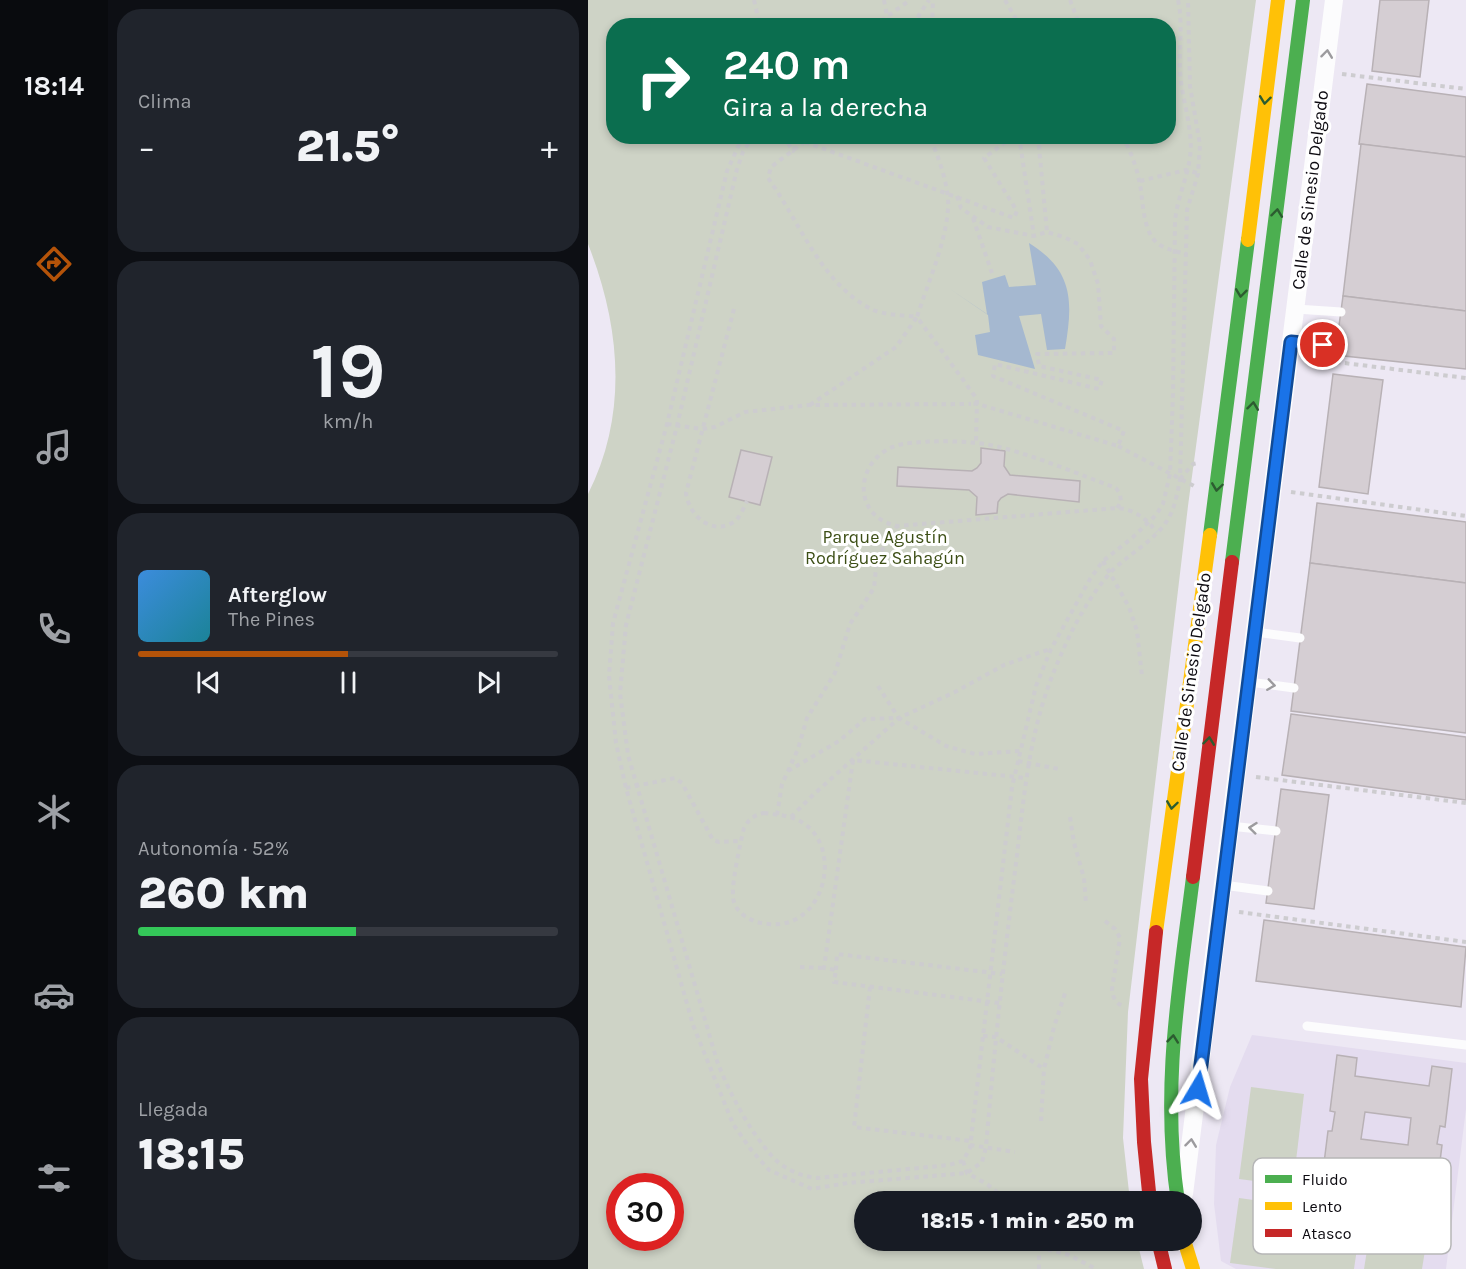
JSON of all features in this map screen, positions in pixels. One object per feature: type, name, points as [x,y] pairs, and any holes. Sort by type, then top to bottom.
[{"type":"main road","name":"Calle de Sinesio Delgado","points":[[1149,1191],[1141,1079],[1145,1024],[1161,884],[1220,462],[1278,0]]},
{"type":"main road","name":"Calle de Sinesio Delgado","points":[[1176,1191],[1169,1122],[1172,1043],[1303,0]]},
{"type":"main road","points":[[1161,1251],[1165,1269]]},
{"type":"main road","points":[[1187,1251],[1193,1269]]},
{"type":"street","name":"Calle de Sinesio Delgado","points":[[1185,1191],[1334,0]]},
{"type":"lane","points":[[1296,309],[1341,312]]},
{"type":"lane","points":[[1291,342],[1336,346]]},
{"type":"lane","points":[[1255,632],[1300,638]]},
{"type":"lane","points":[[1248,682],[1294,688]]},
{"type":"lane","points":[[1230,826],[1276,831]]},
{"type":"lane","points":[[1223,885],[1268,891]]},
{"type":"lane","points":[[1307,1026],[1466,1045]]},
{"type":"path","points":[[754,0],[758,18]]},
{"type":"path","points":[[884,0],[887,16]]},
{"type":"path","points":[[884,18],[910,0]]},
{"type":"path","points":[[918,18],[931,0]]},
{"type":"path","points":[[931,0],[932,18]]},
{"type":"path","points":[[1005,0],[1015,18]]},
{"type":"path","points":[[1070,0],[1077,18]]},
{"type":"path","points":[[996,1191],[967,1173],[963,1161],[971,1143],[1013,776],[1036,686],[1051,649],[1090,579],[1103,561],[1149,522],[1163,504],[1170,474],[1176,207],[1191,145],[1180,70],[1181,20],[1178,0]]},
{"type":"path","points":[[739,144],[727,171],[715,216],[668,424],[613,623],[609,676],[616,742],[626,788],[693,1025],[732,1124],[769,1170],[812,1189],[848,1183],[967,1173],[982,1162],[986,1147],[1002,974],[1028,763],[1036,726],[1055,668],[1087,605],[1110,574],[1157,532],[1172,512],[1180,480],[1187,210],[1198,174],[1200,145],[1190,86],[1188,0]]},
{"type":"path","points":[[1325,72],[1466,89]]},
{"type":"path","points":[[748,144],[737,169],[677,426],[626,625],[620,693],[628,755],[717,1060],[737,1103],[772,1157],[789,1170],[803,1176],[817,1178],[948,1165],[963,1161]]},
{"type":"path","points":[[788,144],[793,151]]},
{"type":"path","points":[[793,151],[797,144]]},
{"type":"path","points":[[802,144],[771,167],[768,178],[826,270],[850,294],[873,310],[917,317],[978,399],[976,442]]},
{"type":"path","points":[[811,144],[1014,218],[1017,211],[984,158],[1003,144]]},
{"type":"path","points":[[809,405],[896,347],[917,317],[941,245],[948,208],[947,193],[932,144]]},
{"type":"path","points":[[1020,144],[1034,236]]},
{"type":"path","points":[[1039,144],[1047,232]]},
{"type":"path","points":[[1126,144],[1140,181],[1143,212],[1149,230],[1158,244],[1186,254]]},
{"type":"path","points":[[1140,181],[1186,170],[1198,174]]},
{"type":"path","points":[[957,196],[961,208],[988,227],[1034,236],[1047,232],[1064,237],[1078,244],[1090,260],[1098,284],[1101,326],[1114,339],[1114,353],[1037,354],[1039,366],[1102,380],[1099,389],[995,364],[993,376],[1124,431],[1118,446]]},
{"type":"path","points":[[973,217],[992,273]]},
{"type":"path","points":[[734,309],[686,493],[687,503],[693,513],[703,522],[721,527],[732,524],[747,501]]},
{"type":"path","points":[[1334,362],[1466,378]]},
{"type":"path","points":[[969,404],[978,404],[1118,446],[1202,490]]},
{"type":"path","points":[[668,424],[702,429],[715,427],[745,412],[809,405],[978,404]]},
{"type":"path","points":[[1117,508],[1121,502],[1116,488],[999,447],[976,442],[891,446],[881,453],[866,475],[864,493],[866,504],[873,515],[886,523],[897,526],[1117,508],[1141,514],[1157,532]]},
{"type":"path","points":[[1180,480],[1193,464],[1207,460]]},
{"type":"path","points":[[1273,489],[1466,516]]},
{"type":"path","points":[[777,815],[782,784],[798,748],[807,718],[834,673],[850,624],[871,595],[878,558],[897,526]]},
{"type":"path","points":[[1103,561],[1129,607],[1137,631],[1142,676]]},
{"type":"path","points":[[791,817],[899,718],[955,692],[1004,665],[1051,649]]},
{"type":"path","points":[[878,686],[899,718],[946,746],[975,754],[1020,751]]},
{"type":"path","points":[[787,771],[839,741],[865,719],[899,718]]},
{"type":"path","points":[[853,760],[1026,778]]},
{"type":"path","points":[[824,968],[853,760]]},
{"type":"path","points":[[1018,761],[1059,769]]},
{"type":"path","points":[[1237,775],[1466,803]]},
{"type":"path","points":[[626,788],[675,778],[682,783],[713,840],[741,841]]},
{"type":"path","points":[[764,813],[791,817],[812,830],[823,852],[825,866],[822,883],[813,907],[795,920],[774,924],[757,922],[741,913],[733,896],[741,841],[748,820],[764,813]]},
{"type":"path","points":[[1070,817],[1074,843],[1084,878],[1086,904]]},
{"type":"path","points":[[1220,910],[1466,942]]},
{"type":"path","points":[[1104,921],[1115,929],[1120,938],[1112,989],[1113,998],[1119,1005],[1127,1007]]},
{"type":"path","points":[[999,1003],[834,982],[837,954],[1002,974]]},
{"type":"path","points":[[800,967],[836,970]]},
{"type":"path","points":[[870,987],[854,1127],[971,1143],[1015,1152]]},
{"type":"path","points":[[1041,1121],[1044,1069],[1066,990]]},
{"type":"path","points":[[983,1036],[996,1037],[1044,1069]]},
{"type":"path","points":[[1039,1251],[1039,1269]]},
{"type":"path","points":[[1052,1251],[1096,1269]]},
{"type":"shaded area","points":[[1252,1035],[1466,1063],[1466,1109],[1451,1229],[1451,1158],[1253,1158],[1253,1254],[1448,1254],[1446,1269],[1236,1269],[1221,1261],[1214,1204],[1216,1145],[1230,1087]]},
{"type":"green space","name":"Parque Agustín Rodríguez Sahagún","points":[[588,0],[1256,0],[1188,506],[1128,1012],[1123,1138],[1129,1191],[854,1191],[854,1251],[1140,1251],[1144,1269],[588,1269],[588,494],[601,463],[610,432],[614,401],[613,337],[607,306],[588,244]]},
{"type":"green space","points":[[1251,1087],[1304,1094],[1296,1158],[1253,1158],[1253,1181],[1239,1179]]},
{"type":"green space","points":[[1239,1198],[1253,1200],[1253,1254],[1356,1254],[1354,1269],[1276,1269],[1230,1263]]},
{"type":"green space","points":[[1366,1254],[1424,1254],[1422,1269],[1364,1269]]},
{"type":"water","points":[[1029,243],[1055,265],[1067,289],[1069,302],[1065,349],[1047,350],[1041,314],[1019,316],[1035,369],[978,355],[975,335],[990,332],[988,315],[950,289],[987,314],[982,282],[1005,275],[1009,287],[1036,285]]},
{"type":"building","points":[[1380,0],[1429,0],[1420,77],[1372,71]]},
{"type":"building","points":[[1367,84],[1466,97],[1466,157],[1359,144]]},
{"type":"building","points":[[1361,144],[1466,157],[1466,311],[1343,296]]},
{"type":"building","points":[[1343,296],[1466,311],[1466,369],[1335,355]]},
{"type":"building","points":[[1333,374],[1383,380],[1368,494],[1319,487]]},
{"type":"building","points":[[981,448],[1005,451],[1004,466],[1010,475],[1080,481],[1079,502],[1008,494],[998,502],[997,513],[976,515],[977,497],[969,490],[897,486],[898,467],[972,471],[981,463]]},
{"type":"building","points":[[741,450],[772,457],[760,505],[729,497]]},
{"type":"building","points":[[1317,503],[1466,522],[1466,583],[1310,563]]},
{"type":"building","points":[[1310,563],[1466,583],[1466,733],[1291,711]]},
{"type":"building","points":[[1291,714],[1466,737],[1466,800],[1282,775]]},
{"type":"building","points":[[1281,789],[1329,795],[1314,909],[1266,903]]},
{"type":"building","points":[[1264,920],[1466,947],[1461,1007],[1256,981]]},
{"type":"building","points":[[1337,1055],[1357,1058],[1355,1076],[1429,1086],[1432,1066],[1452,1069],[1445,1127],[1440,1126],[1437,1144],[1442,1145],[1440,1158],[1325,1158],[1328,1131],[1332,1131],[1335,1112],[1330,1111]],"holes":[[[1365,1112],[1411,1118],[1408,1145],[1361,1139]]]},
{"type":"traffic: fast","points":[[1232,562],[1303,0]]},
{"type":"traffic: fast","points":[[1210,535],[1248,240]]},
{"type":"traffic: fast","points":[[1177,1191],[1171,1119],[1174,1039],[1193,877]]},
{"type":"traffic: slow","points":[[1248,240],[1278,0]]},
{"type":"traffic: slow","points":[[1156,932],[1210,535]]},
{"type":"traffic: slow","points":[[1187,1251],[1193,1269]]},
{"type":"traffic: jam","points":[[1193,877],[1232,562]]},
{"type":"traffic: jam","points":[[1149,1191],[1141,1079],[1156,932]]},
{"type":"traffic: jam","points":[[1161,1251],[1165,1269]]},
{"type":"route","points":[[1198,1089],[1291,342],[1323,345]]}]
